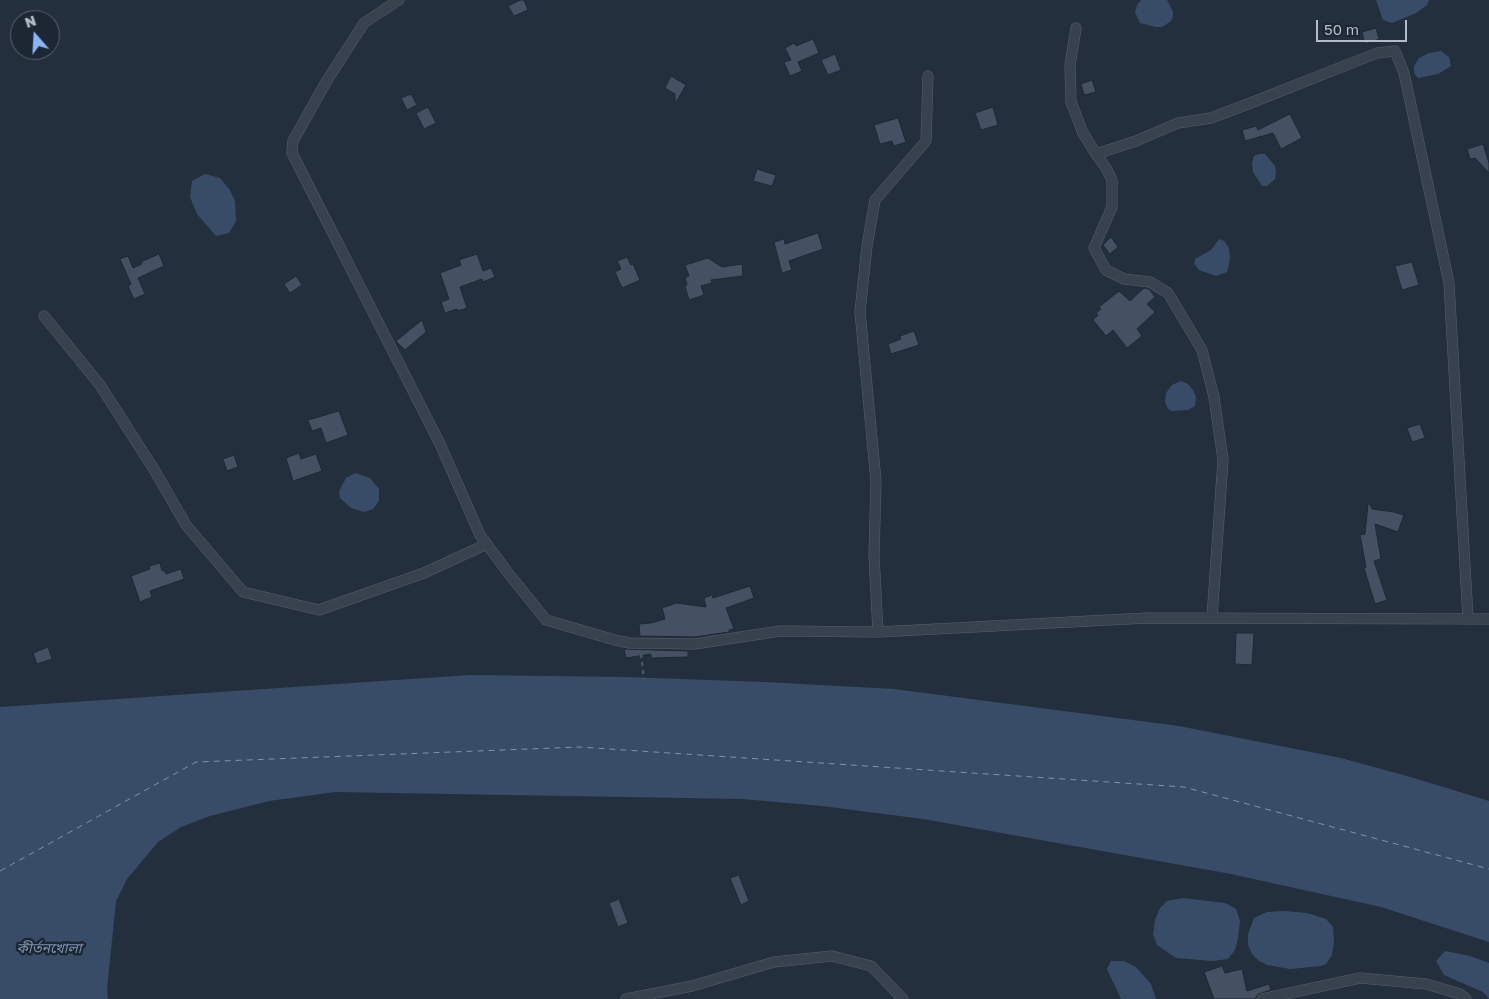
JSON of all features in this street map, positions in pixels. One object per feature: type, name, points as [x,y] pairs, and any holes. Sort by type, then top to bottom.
[{"type":"street","points":[[399,0],[364,23],[326,82],[293,140],[292,154],[440,444],[480,535],[546,620],[615,640],[640,643],[696,644],[780,631],[878,632],[1147,618],[1489,619]]},
{"type":"street","points":[[1076,28],[1070,65],[1071,102],[1083,133],[1112,180],[1112,207],[1094,248],[1106,270],[1124,279],[1150,282],[1168,293],[1202,350],[1214,397],[1223,460],[1212,618]]},
{"type":"street","points":[[1096,154],[1136,141],[1178,123],[1211,118],[1377,53],[1395,52],[1404,73],[1449,283],[1468,618]]},
{"type":"street","points":[[878,632],[874,555],[876,481],[860,312],[867,246],[875,200],[926,140],[928,76]]},
{"type":"street","points":[[44,316],[100,384],[155,470],[186,525],[243,592],[318,610],[424,573],[487,544]]},
{"type":"street","points":[[626,999],[692,986],[774,962],[832,956],[871,966],[903,999]]},
{"type":"street","points":[[1262,999],[1360,978],[1426,984],[1460,994],[1466,999]]},
{"type":"path","points":[[640,643],[644,680]]},
{"type":"water","points":[[1141,0],[1167,0],[1173,12],[1171,21],[1162,27],[1140,23],[1135,12]]},
{"type":"water","points":[[1376,0],[1429,0],[1427,5],[1416,13],[1392,23],[1383,20]]},
{"type":"water","points":[[1441,51],[1449,57],[1451,66],[1438,74],[1418,78],[1414,73],[1414,66],[1419,58],[1429,53]]},
{"type":"water","points":[[1265,154],[1275,166],[1275,179],[1267,186],[1262,186],[1253,172],[1252,163],[1254,156]]},
{"type":"water","points":[[205,174],[220,178],[230,190],[235,201],[236,221],[229,233],[216,236],[197,214],[190,197],[192,181]]},
{"type":"water","points":[[1219,239],[1224,241],[1229,248],[1230,259],[1227,272],[1216,276],[1199,270],[1194,263],[1195,259],[1211,250]]},
{"type":"water","points":[[1181,381],[1188,384],[1193,390],[1196,397],[1195,406],[1188,410],[1172,411],[1168,409],[1165,402],[1166,393],[1172,385]]},
{"type":"water","points":[[355,473],[370,478],[379,489],[379,501],[373,509],[364,512],[351,508],[340,498],[339,491],[346,478]]},
{"type":"water","name":"কীর্তনখোলা","points":[[470,675],[625,677],[894,689],[1179,726],[1341,758],[1489,801],[1489,942],[1381,907],[1231,874],[923,819],[822,806],[742,799],[335,792],[269,801],[210,816],[181,827],[158,842],[127,879],[116,901],[107,989],[108,999],[0,999],[0,707]]},
{"type":"water","points":[[1183,898],[1225,903],[1236,909],[1240,921],[1238,938],[1235,950],[1228,959],[1213,961],[1176,958],[1157,945],[1153,934],[1155,920],[1160,908],[1167,901]]},
{"type":"water","points":[[1267,912],[1307,913],[1326,919],[1333,927],[1332,955],[1326,964],[1290,969],[1267,965],[1259,961],[1252,954],[1248,945],[1248,934],[1254,918]]},
{"type":"water","points":[[1445,951],[1470,956],[1489,963],[1489,999],[1483,992],[1444,975],[1436,961]]},
{"type":"water","points":[[1111,961],[1124,961],[1136,967],[1151,984],[1156,999],[1121,999],[1107,969]]},
{"type":"building","points":[[524,0],[528,10],[514,16],[508,6]]},
{"type":"building","points":[[1376,28],[1379,39],[1365,44],[1362,32]]},
{"type":"building","points":[[813,39],[819,53],[798,62],[802,71],[790,76],[784,62],[791,60],[785,48],[794,43],[796,46]]},
{"type":"building","points":[[835,54],[841,70],[828,75],[821,60]]},
{"type":"building","points":[[671,76],[686,85],[675,104],[675,94],[665,88]]},
{"type":"building","points":[[1092,80],[1096,92],[1084,95],[1081,84]]},
{"type":"building","points":[[411,94],[417,105],[407,110],[401,98]]},
{"type":"building","points":[[428,107],[436,123],[424,129],[416,113]]},
{"type":"building","points":[[993,107],[998,125],[981,130],[975,113]]},
{"type":"building","points":[[1290,114],[1302,138],[1281,149],[1273,133],[1245,141],[1242,130],[1256,126],[1258,130]]},
{"type":"building","points":[[898,118],[906,142],[894,146],[892,141],[880,144],[874,125]]},
{"type":"building","points":[[1483,144],[1489,163],[1489,173],[1475,158],[1470,159],[1467,149]]},
{"type":"building","points":[[757,169],[776,175],[772,186],[753,181]]},
{"type":"building","points":[[818,233],[823,249],[789,261],[792,270],[782,273],[774,242],[784,239],[785,244]]},
{"type":"building","points":[[1111,237],[1118,247],[1110,254],[1103,245]]},
{"type":"building","points":[[159,254],[164,266],[138,278],[145,294],[134,299],[128,286],[131,284],[120,259],[128,256],[133,268]]},
{"type":"building","points":[[477,254],[483,271],[491,268],[495,277],[483,282],[482,279],[460,287],[467,308],[445,313],[441,302],[449,299],[440,273],[461,265],[459,260]]},
{"type":"building","points":[[627,257],[631,265],[633,264],[640,280],[622,288],[615,272],[621,269],[617,261]]},
{"type":"building","points":[[708,258],[722,267],[742,264],[743,276],[711,280],[712,283],[701,286],[704,295],[689,300],[685,278],[689,276],[685,265]]},
{"type":"building","points":[[1412,262],[1419,285],[1402,290],[1395,266]]},
{"type":"building","points":[[296,276],[302,285],[290,293],[284,284]]},
{"type":"building","points":[[1144,288],[1149,289],[1155,297],[1147,304],[1155,312],[1137,329],[1142,336],[1127,348],[1113,330],[1106,336],[1093,320],[1098,315],[1096,313],[1101,309],[1099,307],[1119,291],[1130,301]]},
{"type":"building","points":[[422,320],[426,332],[405,350],[396,341]]},
{"type":"building","points":[[914,331],[919,345],[891,354],[888,344],[901,339],[900,336]]},
{"type":"building","points":[[339,411],[348,435],[326,443],[321,428],[312,431],[308,420]]},
{"type":"building","points":[[1420,424],[1425,438],[1412,442],[1407,428]]},
{"type":"building","points":[[299,453],[301,459],[316,454],[322,471],[293,481],[286,458]]},
{"type":"building","points":[[234,455],[238,467],[227,471],[223,459]]},
{"type":"building","points":[[1368,504],[1370,504],[1372,509],[1404,515],[1398,532],[1375,524],[1381,559],[1374,561],[1387,600],[1375,604],[1364,568],[1366,567],[1360,535],[1365,534]]},
{"type":"building","points":[[160,563],[162,571],[164,570],[166,574],[181,569],[184,579],[150,591],[152,597],[140,602],[131,576],[150,569],[149,566]]},
{"type":"building","points":[[750,586],[754,598],[726,608],[734,629],[729,630],[729,632],[695,637],[640,636],[639,624],[665,619],[662,608],[676,603],[706,607],[704,598],[712,595],[713,598]]},
{"type":"building","points":[[1236,633],[1254,633],[1252,665],[1235,664]]},
{"type":"building","points":[[48,647],[52,659],[37,664],[33,653]]},
{"type":"building","points":[[624,649],[688,651],[688,657],[651,658],[651,654],[626,658]]},
{"type":"building","points":[[739,875],[749,901],[741,905],[730,878]]},
{"type":"building","points":[[619,899],[628,923],[618,927],[609,903]]},
{"type":"building","points":[[1222,966],[1225,973],[1242,969],[1247,991],[1269,984],[1271,990],[1258,994],[1255,999],[1214,999],[1204,972]]},
{"type":"ferry route","points":[[0,871],[196,762],[579,747],[1184,787],[1489,869]]}]
